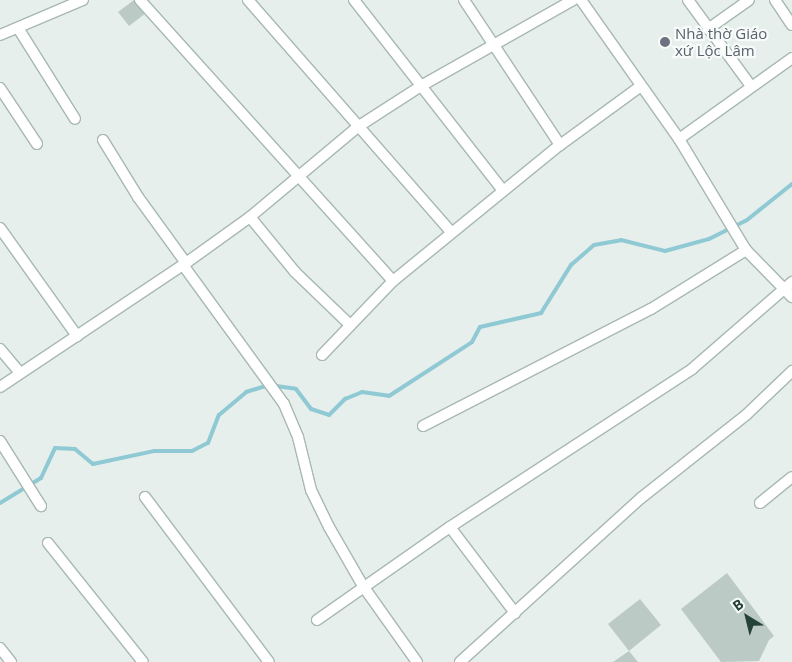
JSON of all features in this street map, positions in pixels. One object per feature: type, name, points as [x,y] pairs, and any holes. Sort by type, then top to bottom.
[{"type":"street","points":[[0,35],[84,0]]},
{"type":"street","points":[[140,0],[393,281]]},
{"type":"street","points":[[248,0],[451,232]]},
{"type":"street","points":[[354,0],[503,191]]},
{"type":"street","points":[[464,0],[560,144]]},
{"type":"street","points":[[0,387],[185,264],[250,217],[359,126],[421,86],[492,44],[573,0]]},
{"type":"street","points":[[581,0],[679,139],[746,250],[788,293]]},
{"type":"street","points":[[688,0],[751,86]]},
{"type":"street","points":[[708,29],[749,0]]},
{"type":"street","points":[[775,0],[792,25]]},
{"type":"street","points":[[18,28],[75,119]]},
{"type":"street","points":[[679,139],[792,58]]},
{"type":"street","points":[[322,355],[393,281],[451,232],[560,144],[641,86]]},
{"type":"street","points":[[0,88],[37,144]]},
{"type":"street","points":[[102,140],[138,197],[284,404],[298,437],[311,490],[363,586],[416,662]]},
{"type":"street","points":[[250,217],[295,272],[350,325]]},
{"type":"street","points":[[0,228],[77,336]]},
{"type":"street","points":[[423,426],[651,309],[746,250]]},
{"type":"street","points":[[317,620],[363,586],[692,369],[788,293],[792,282]]},
{"type":"street","points":[[0,349],[20,373]]},
{"type":"street","points":[[460,662],[641,498],[746,415],[792,371]]},
{"type":"street","points":[[0,441],[41,506]]},
{"type":"street","points":[[760,502],[792,476]]},
{"type":"street","points":[[145,497],[268,662]]},
{"type":"street","points":[[450,528],[514,613]]},
{"type":"street","points":[[48,543],[143,662]]},
{"type":"street","points":[[0,648],[11,662]]},
{"type":"building","points":[[134,0],[146,13],[129,26],[118,12]]},
{"type":"building","points":[[727,573],[774,636],[769,640],[759,661],[721,662],[681,609]]},
{"type":"building","points":[[640,599],[661,625],[629,651],[608,624]]},
{"type":"building","points":[[629,651],[638,662],[613,662]]},
{"type":"waterway","points":[[0,503],[41,478],[55,448],[75,449],[93,464],[154,451],[192,451],[208,443],[219,415],[246,392],[269,385],[296,389],[311,409],[329,415],[345,399],[362,392],[389,396],[472,342],[480,327],[541,313],[571,265],[594,245],[621,240],[665,251],[709,239],[747,220],[792,184]]},
{"type":"place","name":"Nhà thờ Giáo xứ Lộc Lâm","points":[[665,42]]}]
